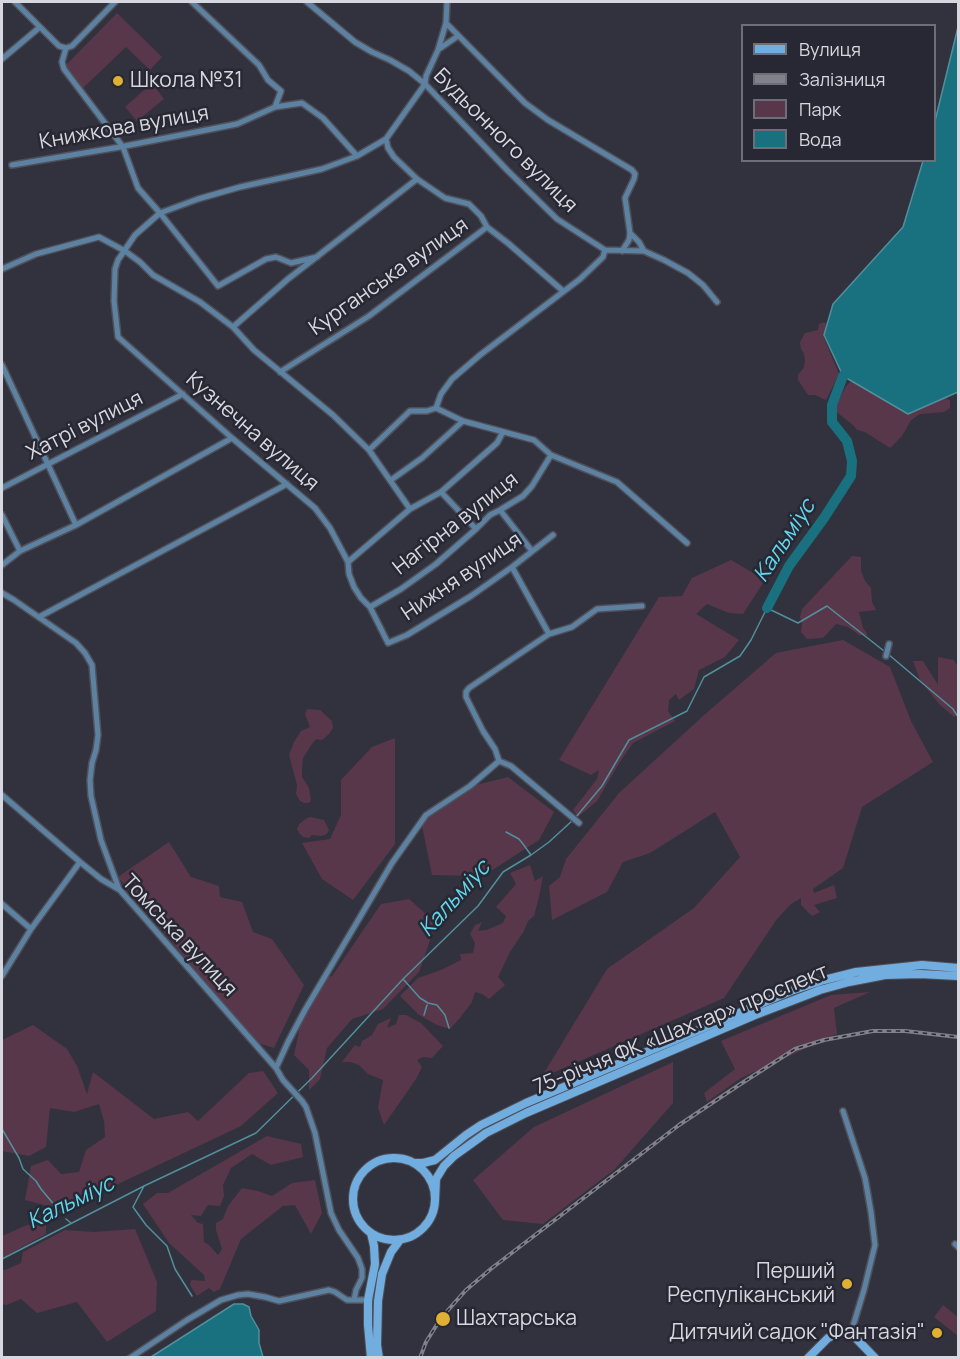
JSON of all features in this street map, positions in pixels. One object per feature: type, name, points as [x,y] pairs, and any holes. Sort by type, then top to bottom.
[{"type":"main road","name":"75-річчя ФК «Шахтар» проспект","points":[[414,1163],[435,1160],[481,1125],[508,1112],[791,991],[856,972],[922,965],[958,968]]},
{"type":"main road","name":"75-річчя ФК «Шахтар» проспект","points":[[435,1201],[435,1185],[444,1166],[486,1133],[504,1123],[793,999],[820,990],[885,975],[958,976]]},
{"type":"main road","points":[[392,1158],[404,1159],[414,1163],[426,1173],[433,1186],[435,1201],[434,1212],[421,1231],[400,1240],[385,1239],[371,1233],[363,1226],[357,1216],[354,1194],[357,1183],[371,1165],[392,1158]]},
{"type":"main road","points":[[371,1233],[375,1264],[368,1300],[371,1358]]},
{"type":"main road","points":[[380,1358],[377,1345],[378,1300],[382,1274],[390,1252],[400,1240]]},
{"type":"main road","points":[[808,1358],[828,1338],[848,1330],[875,1358]]},
{"type":"street","points":[[15,2],[59,46],[66,48],[72,46],[116,2]]},
{"type":"street","points":[[192,2],[259,64],[268,80],[281,91],[275,107]]},
{"type":"street","name":"Будьонного вулиця","points":[[307,2],[355,42],[409,71],[425,84],[556,219],[605,250],[644,250],[664,260],[688,273],[703,285],[717,302]]},
{"type":"street","points":[[160,213],[240,187],[322,170],[357,156],[386,140],[425,84],[446,23],[447,2]]},
{"type":"street","points":[[446,23],[525,103],[548,120],[632,170],[635,174],[634,179],[625,198],[630,232],[629,240],[622,251]]},
{"type":"street","points":[[2,59],[40,27]]},
{"type":"street","points":[[438,50],[458,36]]},
{"type":"street","points":[[66,48],[62,62],[64,69],[123,147],[138,188],[218,286],[266,259],[276,257],[291,263],[317,257]]},
{"type":"street","name":"Книжкова вулиця","points":[[12,165],[123,147],[237,124],[275,107],[302,103],[323,117],[357,156]]},
{"type":"street","points":[[386,140],[394,157],[417,179],[445,198],[469,204],[481,216],[487,227],[563,291]]},
{"type":"street","points":[[233,327],[288,279],[417,179]]},
{"type":"street","name":"Кузнечна вулиця","points":[[160,213],[135,235],[118,260],[114,282],[118,337],[315,508],[330,528],[348,562],[349,574],[354,587],[370,607],[388,643]]},
{"type":"street","name":"Курганська вулиця","points":[[280,372],[369,316],[487,227]]},
{"type":"street","points":[[630,232],[644,250]]},
{"type":"street","points":[[2,269],[36,254],[99,237],[125,250],[153,275],[200,302],[233,327],[254,350],[333,415],[369,450],[410,509]]},
{"type":"street","points":[[436,408],[441,394],[452,379],[593,267],[603,257],[605,250]]},
{"type":"street","points":[[2,365],[76,525]]},
{"type":"street","name":"Хатрі вулиця","points":[[2,488],[183,394]]},
{"type":"street","points":[[369,450],[410,411],[427,411],[436,408],[464,421],[534,440],[551,456],[616,482],[687,543]]},
{"type":"street","points":[[391,480],[422,458],[464,421]]},
{"type":"street","name":"Нагірна вулиця","points":[[348,562],[410,509],[441,492],[497,443],[503,432]]},
{"type":"street","points":[[2,565],[20,551],[76,525],[232,438]]},
{"type":"street","name":"Нагірна вулиця","points":[[370,607],[401,589],[436,564],[490,515],[523,496],[551,456]]},
{"type":"street","points":[[39,617],[287,484]]},
{"type":"street","points":[[441,492],[477,529]]},
{"type":"street","points":[[500,510],[532,551]]},
{"type":"street","points":[[2,515],[20,551]]},
{"type":"street","name":"Нижня вулиця","points":[[388,643],[407,635],[471,596],[553,535]]},
{"type":"street","points":[[512,567],[549,634]]},
{"type":"street","points":[[2,593],[76,643],[92,665],[98,735],[90,780],[101,840],[120,890]]},
{"type":"street","points":[[579,823],[511,766],[499,761],[495,749],[466,697],[466,692],[549,634],[572,627],[597,609],[642,606]]},
{"type":"street","points":[[886,656],[889,644]]},
{"type":"street","points":[[276,1068],[305,1010],[392,863],[426,815],[470,786],[499,761]]},
{"type":"street","name":"Томська вулиця","points":[[2,795],[101,879],[120,890],[276,1068],[302,1101],[315,1133],[331,1213],[339,1230],[358,1258],[362,1269],[362,1278],[354,1300]]},
{"type":"street","points":[[2,976],[31,929],[80,862]]},
{"type":"street","points":[[2,904],[31,929]]},
{"type":"street","points":[[843,1111],[865,1178],[875,1245],[853,1326],[848,1330]]},
{"type":"street","points":[[130,1358],[221,1300],[238,1295],[248,1294],[279,1301],[329,1290],[347,1300],[378,1300]]},
{"type":"green space","points":[[117,13],[162,57],[150,70],[126,47],[82,89],[64,67]]},
{"type":"green space","points":[[152,83],[164,99],[137,121],[125,107]]},
{"type":"green space","points":[[824,322],[830,326],[824,338],[839,374],[826,400],[815,395],[808,395],[798,380],[805,360],[800,342],[805,333],[818,330],[819,324]]},
{"type":"green space","points":[[857,376],[936,394],[950,400],[950,408],[944,412],[920,414],[911,420],[902,436],[890,448],[865,432],[857,430],[834,410],[846,386]]},
{"type":"green space","points":[[852,556],[861,557],[861,571],[871,588],[872,602],[876,610],[859,612],[863,628],[868,635],[859,635],[848,627],[836,624],[823,638],[807,639],[801,632],[802,609]]},
{"type":"green space","points":[[731,560],[765,580],[743,614],[729,613],[707,604],[696,614],[739,640],[725,657],[699,670],[694,689],[679,700],[676,694],[669,700],[668,711],[675,721],[633,743],[597,801],[578,817],[573,810],[597,779],[599,770],[591,775],[559,760],[659,597],[682,596],[692,578]]},
{"type":"green space","points":[[843,640],[890,667],[911,721],[933,762],[862,807],[843,868],[813,889],[814,893],[834,885],[837,898],[814,905],[820,912],[812,916],[801,905],[801,898],[791,904],[777,919],[724,998],[541,1078],[607,969],[694,908],[740,857],[715,812],[650,853],[623,862],[607,892],[552,920],[549,886],[560,877],[566,859],[619,793],[776,653]]},
{"type":"green space","points":[[938,657],[954,660],[958,667],[958,714],[954,717],[939,704],[920,680],[913,661],[923,661],[938,685]]},
{"type":"green space","points":[[307,709],[320,710],[332,721],[333,728],[322,740],[316,739],[303,758],[302,777],[309,788],[311,801],[304,803],[296,794],[297,785],[289,755],[301,731],[310,727],[305,714]]},
{"type":"green space","points":[[395,738],[395,844],[353,900],[322,879],[302,843],[330,839],[341,815],[341,780],[372,747]]},
{"type":"green space","points":[[508,777],[554,812],[539,840],[483,876],[432,875],[420,816],[476,785]]},
{"type":"green space","points":[[311,817],[324,820],[329,830],[327,834],[312,835],[309,838],[299,833],[297,829],[299,824]]},
{"type":"green space","points":[[169,842],[191,877],[219,886],[220,897],[242,902],[253,932],[272,939],[304,985],[274,1048],[255,1042],[118,877]]},
{"type":"green space","points":[[530,865],[535,881],[543,876],[539,897],[534,916],[528,921],[498,977],[505,985],[489,999],[475,992],[472,1002],[450,1029],[419,1015],[400,996],[418,978],[461,960],[460,954],[473,953],[475,943],[470,934],[475,925],[482,922],[478,931],[503,923],[506,916],[496,907],[516,884],[510,873]]},
{"type":"green space","points":[[409,899],[436,923],[419,972],[383,1009],[352,1019],[327,1048],[320,1079],[309,1090],[309,1070],[294,1055],[301,1022],[327,977],[332,976],[381,904]]},
{"type":"green space","points":[[870,992],[834,1008],[837,1034],[741,1078],[707,1102],[704,1093],[735,1069],[721,1041],[831,995]]},
{"type":"green space","points":[[399,1015],[406,1015],[421,1023],[443,1046],[432,1058],[423,1057],[417,1060],[422,1067],[416,1079],[384,1125],[378,1108],[383,1080],[368,1074],[359,1065],[342,1062],[355,1045],[360,1047],[362,1041],[372,1035],[378,1024],[391,1018],[387,1028],[396,1024]]},
{"type":"green space","points":[[33,1025],[67,1049],[77,1066],[87,1094],[93,1072],[154,1119],[188,1112],[198,1121],[249,1073],[263,1071],[278,1093],[241,1126],[63,1210],[25,1200],[31,1166],[48,1160],[61,1174],[79,1172],[86,1150],[105,1137],[104,1121],[99,1104],[74,1112],[50,1108],[46,1147],[29,1156],[2,1151],[2,1040]]},
{"type":"green space","points":[[673,1062],[673,1103],[615,1169],[543,1224],[503,1220],[473,1180],[534,1127]]},
{"type":"green space","points":[[267,1136],[301,1144],[303,1157],[271,1165],[252,1154],[231,1168],[223,1185],[224,1196],[220,1206],[208,1205],[201,1216],[191,1215],[198,1223],[203,1224],[204,1242],[218,1255],[222,1249],[216,1223],[223,1219],[228,1206],[242,1188],[272,1196],[292,1183],[315,1180],[322,1213],[311,1234],[295,1205],[283,1206],[241,1239],[220,1289],[214,1292],[209,1288],[197,1296],[190,1285],[191,1280],[205,1281],[204,1275],[169,1243],[143,1204],[157,1193],[168,1193]]},
{"type":"green space","points":[[27,1225],[46,1225],[46,1234],[2,1258],[2,1236]]},
{"type":"green space","points":[[135,1229],[157,1282],[156,1311],[107,1342],[77,1302],[37,1313],[21,1299],[6,1305],[2,1304],[2,1270],[21,1263],[23,1252],[65,1230],[94,1232]]},
{"type":"green space","points":[[943,1305],[958,1317],[958,1336],[934,1317]]},
{"type":"water","points":[[958,27],[958,392],[908,414],[843,376],[824,335],[833,304],[903,227],[923,162],[936,162],[936,117]]},
{"type":"water","points":[[234,1304],[249,1307],[259,1330],[259,1343],[263,1357],[151,1357]]},
{"type":"waterway","name":"Кальміус","points":[[767,608],[789,566],[851,476],[852,461],[847,441],[832,422],[832,405],[843,376],[853,368]]},
{"type":"waterway","name":"Кальміус","points":[[576,817],[602,786],[629,740],[687,711],[704,677],[740,656],[767,608],[798,623],[827,606],[884,651]]},
{"type":"waterway","points":[[888,654],[953,709],[958,717]]},
{"type":"waterway","name":"Кальміус","points":[[2,1259],[144,1186],[256,1133],[312,1078],[403,979],[478,906],[503,872],[549,842],[573,820]]},
{"type":"waterway","points":[[506,832],[519,839],[531,855]]},
{"type":"waterway","points":[[403,979],[420,998],[437,1005],[445,1015],[449,1028]]},
{"type":"waterway","points":[[424,1015],[427,1005]]},
{"type":"waterway","points":[[2,1129],[23,1169],[36,1181],[62,1214]]},
{"type":"waterway","points":[[144,1186],[133,1207],[146,1225],[167,1246],[175,1269],[192,1296]]},
{"type":"waterway","name":"Кальміус","points":[[66,1219],[71,1223]]},
{"type":"railway","points":[[420,1358],[426,1342],[441,1318],[466,1290],[492,1268],[679,1125],[795,1049],[824,1040],[873,1031],[905,1031],[958,1037]]},
{"type":"place","name":"Школа №31","points":[[118,81]]},
{"type":"place","name":"Перший Респуліканський","points":[[847,1284]]},
{"type":"place","name":"Шахтарська","points":[[443,1319]]},
{"type":"place","name":"Дитячий садок \"Фантазія\"","points":[[937,1333]]}]
